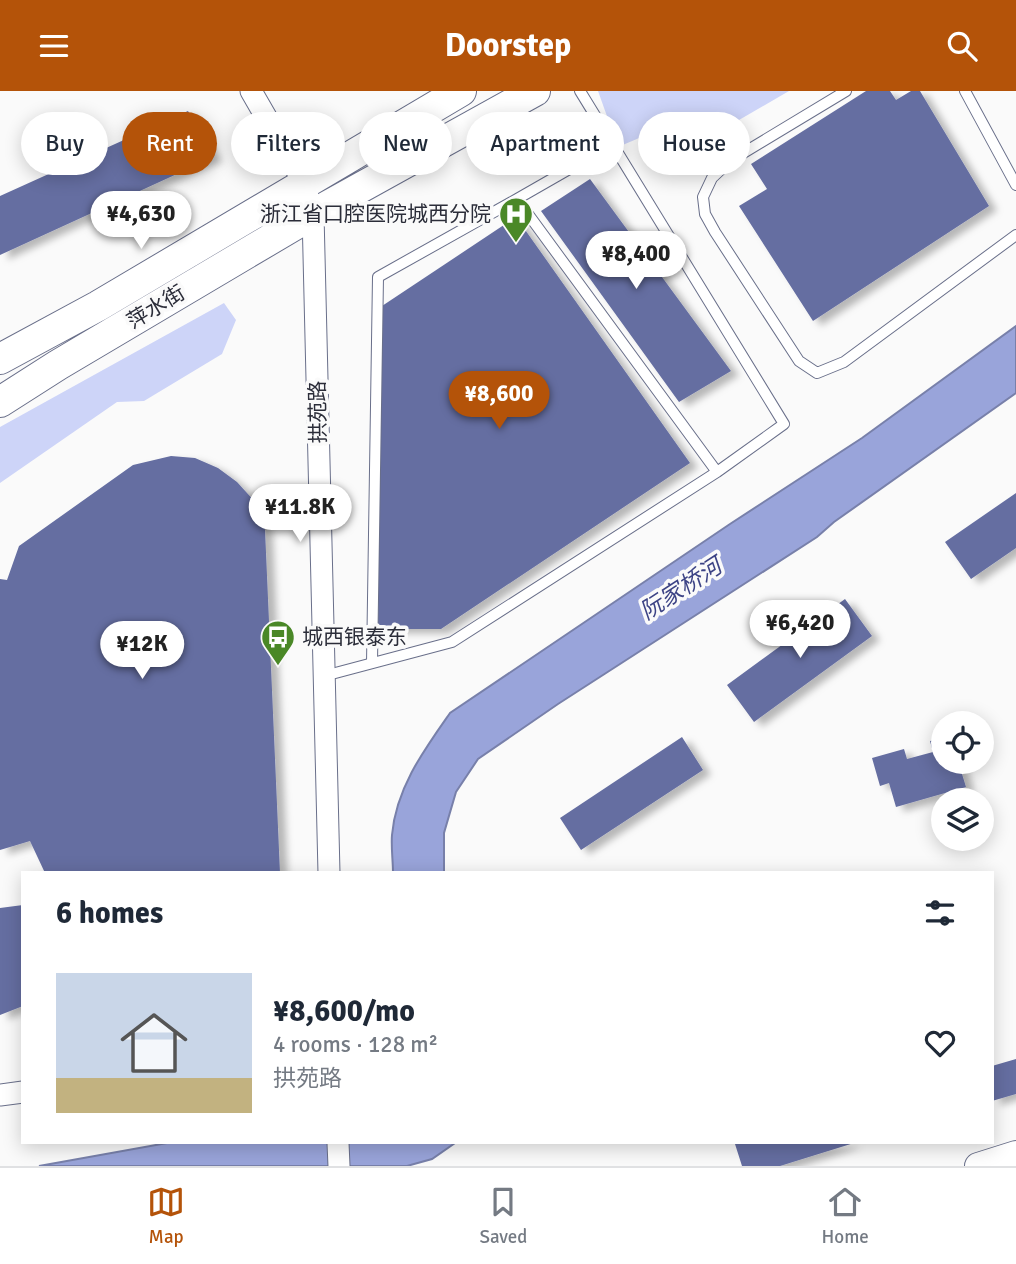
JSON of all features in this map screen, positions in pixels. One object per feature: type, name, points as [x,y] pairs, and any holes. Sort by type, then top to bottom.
[{"type":"main road","name":"萍水街","points":[[0,359],[98,306],[461,91]]},
{"type":"main road","name":"萍水街","points":[[0,402],[313,214],[534,91]]},
{"type":"street","name":"拱苑路","points":[[251,91],[304,183],[313,214],[329,871]]},
{"type":"street","points":[[0,1095],[21,1092]]},
{"type":"street","points":[[338,1144],[339,1166]]},
{"type":"street","points":[[978,1166],[1016,1154]]},
{"type":"lane","points":[[580,91],[593,112]]},
{"type":"lane","points":[[846,91],[730,161],[712,178],[703,197],[705,214],[715,232],[799,361],[817,373],[844,362],[1016,235]]},
{"type":"lane","points":[[965,91],[1016,185]]},
{"type":"lane","points":[[324,676],[452,642],[717,472],[785,424],[624,162]]},
{"type":"lane","points":[[372,663],[378,277],[559,175]]},
{"type":"lane","points":[[517,199],[717,472]]},
{"type":"shaded area","points":[[598,91],[789,91],[750,114],[638,112],[638,138],[624,144],[624,112],[606,112]]},
{"type":"shaded area","points":[[224,303],[236,320],[222,354],[144,401],[117,402],[0,483],[0,427]]},
{"type":"water","name":"阮家桥河","points":[[1016,326],[1016,393],[834,522],[817,537],[558,704],[478,759],[456,792],[444,833],[444,871],[393,871],[392,835],[399,801],[413,770],[450,713],[862,438]]},
{"type":"water","points":[[161,1144],[454,1144],[432,1159],[407,1166],[39,1166]]},
{"type":"building","points":[[866,91],[890,91],[896,100],[911,91],[920,91],[989,206],[813,321],[739,206],[767,189],[751,164]]},
{"type":"building","points":[[122,141],[122,175],[175,175],[0,255],[0,196],[46,175],[108,175],[108,147]]},
{"type":"building","points":[[590,179],[731,371],[679,402],[541,211]]},
{"type":"building","points":[[516,217],[690,463],[441,629],[378,629],[382,306]]},
{"type":"building","points":[[171,456],[195,458],[218,468],[237,482],[257,504],[265,530],[280,871],[44,871],[30,841],[0,850],[0,579],[7,580],[19,546],[133,465]]},
{"type":"building","points":[[1016,493],[1016,548],[971,579],[945,542]]},
{"type":"building","points":[[845,599],[872,636],[754,722],[727,685]]},
{"type":"building","points":[[682,737],[703,770],[581,850],[560,818]]},
{"type":"building","points":[[904,749],[907,759],[931,753],[931,774],[962,774],[966,787],[931,788],[931,797],[896,807],[889,783],[880,786],[872,758]]},
{"type":"building","points":[[21,905],[21,1007],[0,1015],[0,908]]},
{"type":"building","points":[[1016,1059],[1016,1094],[994,1100],[994,1065]]},
{"type":"building","points":[[735,1144],[851,1144],[780,1166],[742,1166]]},
{"type":"place","name":"浙江省口腔医院城西分院","points":[[516,244]]},
{"type":"place","name":"城西银泰东","points":[[278,667]]}]
